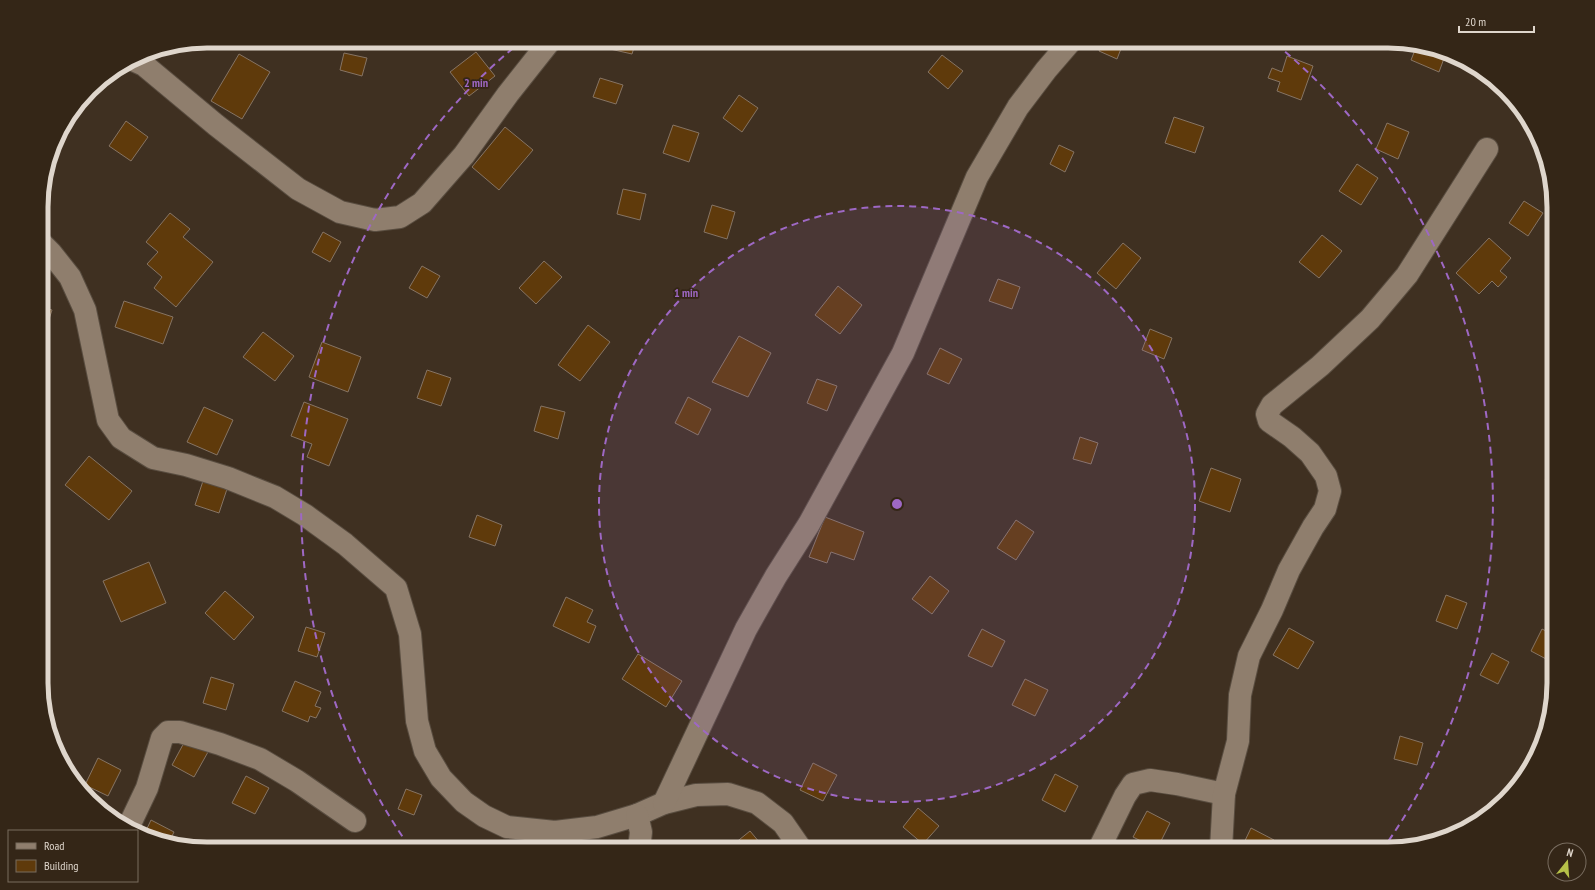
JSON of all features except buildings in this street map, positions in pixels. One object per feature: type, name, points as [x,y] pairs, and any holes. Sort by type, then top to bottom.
[{"type":"street","points":[[139,63],[144,65],[298,189],[340,212],[375,220],[400,217],[422,203],[464,155],[508,94],[544,48]]},
{"type":"street","points":[[664,803],[746,629],[776,576],[809,524],[903,353],[977,177],[1018,108],[1046,70],[1065,48]]},
{"type":"street","points":[[1221,842],[1224,794],[1238,741],[1240,695],[1248,656],[1272,610],[1289,570],[1325,509],[1330,491],[1326,476],[1310,453],[1292,437],[1269,421],[1267,414],[1272,405],[1320,366],[1370,319],[1407,275],[1487,149]]},
{"type":"street","points":[[48,249],[70,277],[85,310],[108,420],[120,438],[153,458],[228,478],[275,497],[305,515],[345,544],[396,588],[410,634],[417,721],[425,751],[441,778],[464,802],[484,816],[507,827],[555,832],[597,827],[637,816],[664,803],[696,795],[728,794],[757,803],[783,823],[796,842]]},
{"type":"street","points":[[130,823],[147,788],[162,738],[168,732],[180,732],[220,744],[260,759],[297,781],[355,821]]},
{"type":"street","points":[[1102,842],[1125,796],[1133,784],[1150,780],[1224,794]]},
{"type":"street","points":[[637,816],[641,832],[640,842]]}]
